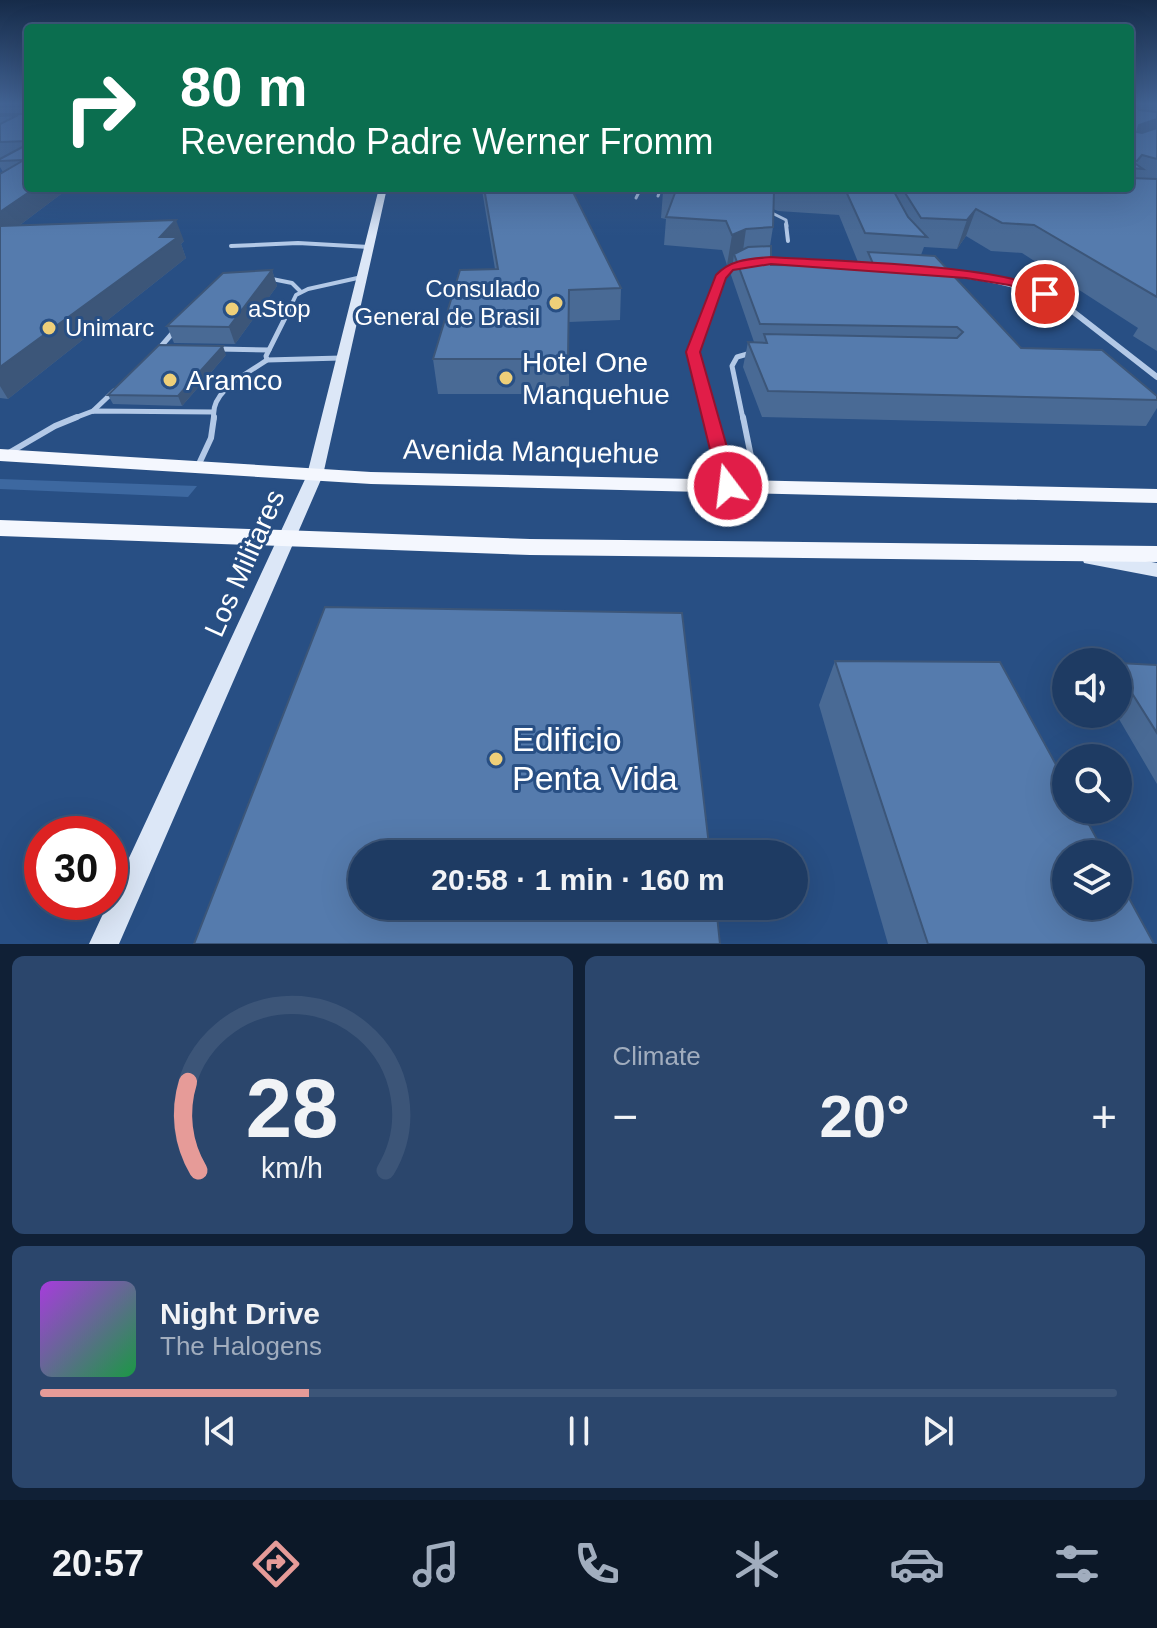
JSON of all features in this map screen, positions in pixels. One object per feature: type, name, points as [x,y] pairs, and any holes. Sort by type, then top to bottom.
[{"type":"main road","name":"Los Militares","points":[[104,944],[315,475],[382,192]]},
{"type":"main road","name":"Avenida Manquehue","points":[[2,455],[315,475],[1157,496]]},
{"type":"main road","points":[[0,528],[288,540],[1157,554]]},
{"type":"main road","points":[[1062,553],[1157,570]]},
{"type":"street","points":[[758,261],[846,266]]},
{"type":"street","points":[[728,486],[693,352],[723,272],[747,262]]},
{"type":"street","points":[[936,273],[996,278],[1045,294],[1095,324],[1157,377]]},
{"type":"lane","points":[[636,198],[639,192]]},
{"type":"lane","points":[[658,196],[660,192]]},
{"type":"lane","points":[[766,200],[768,211],[786,220],[788,241]]},
{"type":"lane","points":[[231,246],[298,243],[369,247]]},
{"type":"lane","points":[[267,360],[269,350],[300,291],[362,277]]},
{"type":"lane","points":[[259,278],[292,283],[300,291]]},
{"type":"lane","points":[[148,358],[178,328]]},
{"type":"lane","points":[[160,348],[175,348]]},
{"type":"lane","points":[[206,349],[269,350]]},
{"type":"lane","points":[[752,353],[737,357],[732,366],[757,486]]},
{"type":"lane","points":[[198,466],[215,424],[213,412],[222,392],[267,360],[344,358]]},
{"type":"lane","points":[[93,411],[115,390]]},
{"type":"lane","points":[[2,455],[55,426],[93,411],[213,412]]},
{"type":"shaded area","points":[[0,479],[197,486],[188,497],[0,489]]},
{"type":"building","points":[[20,148],[24,148],[24,160],[0,159]]},
{"type":"building","points":[[1134,148],[1157,148],[1157,159],[1142,155],[1134,161]]},
{"type":"building","points":[[24,160],[24,192],[29,192],[0,212],[0,174]]},
{"type":"building","points":[[1134,178],[1157,179],[1157,297],[1034,225],[1002,223],[976,209],[967,220],[921,218],[905,192],[1134,192]]},
{"type":"building","points":[[485,192],[573,192],[621,288],[569,290],[568,359],[433,359],[460,270],[498,269]]},
{"type":"building","points":[[663,192],[774,192],[773,227],[746,229],[732,235],[726,221],[666,217],[675,193]]},
{"type":"building","points":[[846,192],[894,192],[908,217],[927,237],[865,233]]},
{"type":"building","name":"Unimarc","points":[[176,220],[160,237],[178,237],[0,367],[0,226]]},
{"type":"building","points":[[771,246],[771,265],[874,266],[868,252],[935,256],[1021,348],[1102,350],[1157,396],[1157,400],[768,391],[748,342],[767,343],[764,334],[957,338],[963,332],[957,327],[760,324],[734,254],[748,247]]},
{"type":"building","points":[[272,270],[229,327],[167,326],[223,273]]},
{"type":"building","name":"Aramco","points":[[159,345],[223,346],[178,396],[108,395]]},
{"type":"building","name":"Edificio Penta Vida","points":[[325,607],[682,613],[708,840],[348,840],[348,920],[717,920],[720,944],[194,944]]},
{"type":"building","points":[[835,661],[1000,662],[1052,757],[1052,824],[1089,824],[1097,840],[1052,840],[1052,920],[1132,920],[1132,904],[1154,944],[928,944]]},
{"type":"building","points":[[1132,664],[1157,665],[1157,733],[1132,693]]},
{"type":"place","name":"Consulado General de Brasil","points":[[556,303]]},
{"type":"place","name":"aStop","points":[[232,309]]},
{"type":"place","name":"Unimarc","points":[[49,328]]},
{"type":"place","name":"Hotel One Manquehue","points":[[506,378]]},
{"type":"place","name":"Aramco","points":[[170,380]]},
{"type":"place","name":"Edificio Penta Vida","points":[[496,759]]},
{"type":"route","points":[[728,486],[693,352],[720,277],[729,268],[747,262],[771,261],[966,275],[996,278],[1045,294]]}]
